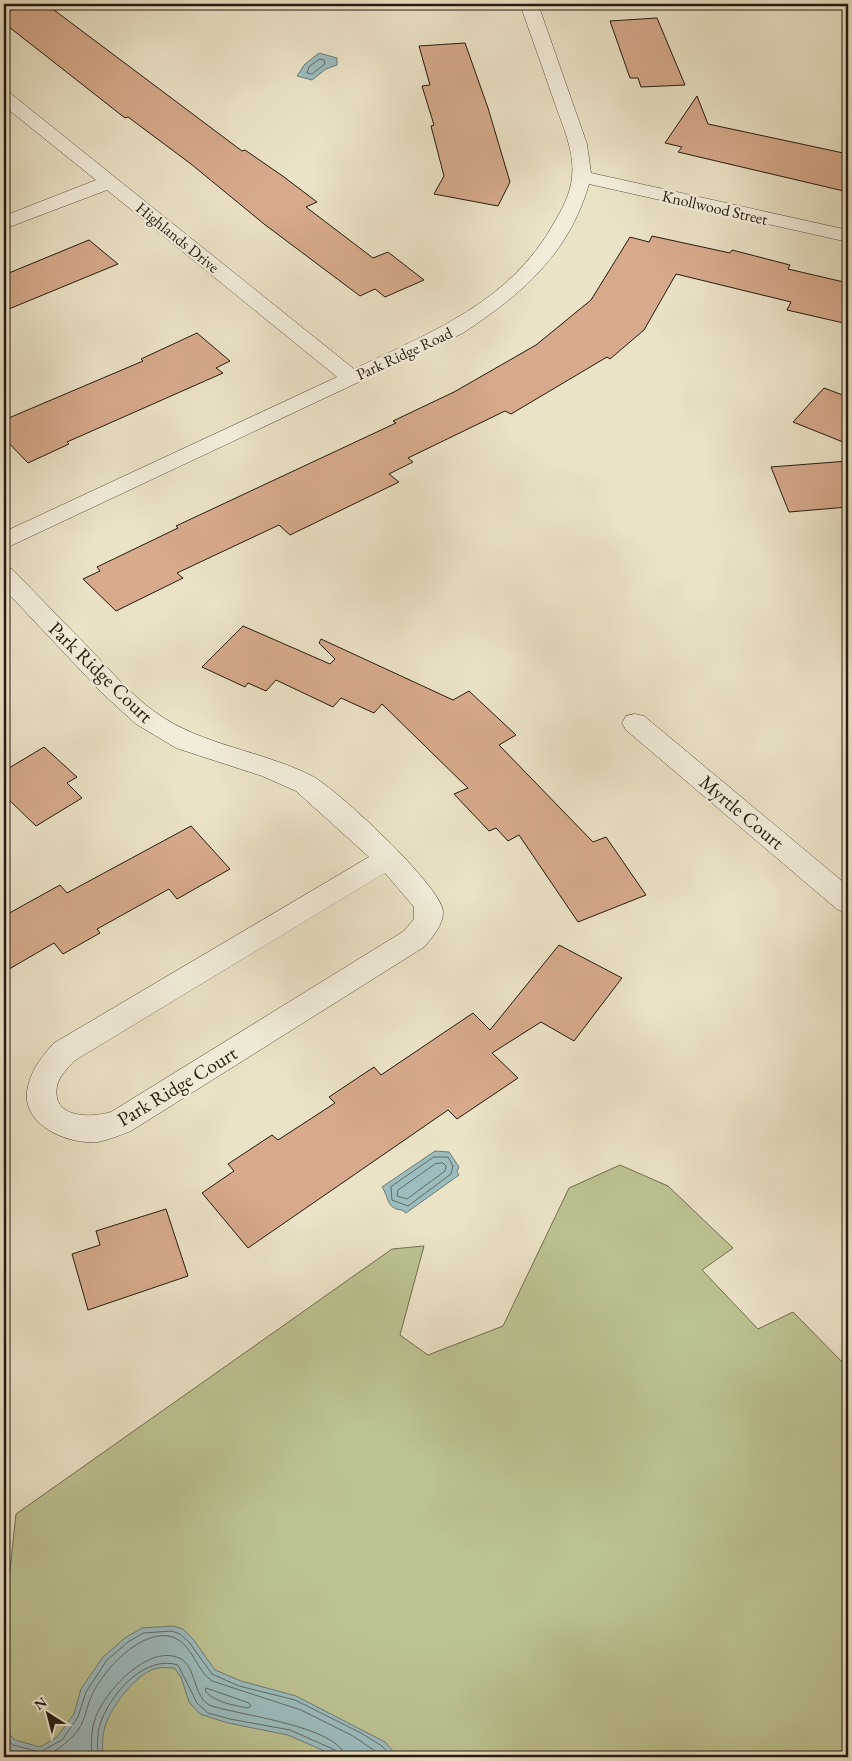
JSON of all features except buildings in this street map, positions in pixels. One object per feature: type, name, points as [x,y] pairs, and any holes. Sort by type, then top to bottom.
[{"type":"street","name":"Park Ridge Road","points":[[4,541],[456,329],[498,301],[521,281],[553,243],[573,207],[582,177],[578,144],[529,4]]},
{"type":"street","name":"Highlands Drive","points":[[4,97],[352,378]]},
{"type":"street","name":"Knollwood Street","points":[[582,177],[848,236]]},
{"type":"street","points":[[4,223],[109,182]]},
{"type":"street","name":"Park Ridge Court","points":[[4,575],[122,699],[154,725],[200,746],[266,766],[307,786],[330,804],[386,859],[424,897],[429,906],[429,918],[423,929],[414,939],[120,1122],[98,1129],[72,1129],[50,1114],[42,1097],[43,1081],[51,1063],[64,1052],[386,859]]},
{"type":"street","name":"Myrtle Court","points":[[635,723],[848,902]]},
{"type":"green space","points":[[620,1165],[668,1186],[733,1248],[702,1270],[758,1329],[793,1312],[848,1368],[848,1757],[4,1757],[4,1627],[16,1514],[392,1249],[424,1246],[400,1335],[428,1355],[503,1326],[569,1188]]},
{"type":"water","points":[[319,53],[337,58],[337,65],[326,69],[312,80],[297,76],[305,64]]},
{"type":"water","points":[[435,1151],[449,1152],[459,1167],[457,1172],[459,1175],[406,1213],[390,1205],[382,1187]]},
{"type":"water","points":[[173,1626],[183,1629],[193,1639],[215,1670],[241,1681],[296,1696],[385,1742],[398,1757],[338,1757],[288,1735],[228,1723],[200,1714],[189,1702],[181,1677],[174,1668],[158,1668],[143,1675],[128,1688],[111,1712],[104,1733],[103,1757],[4,1757],[4,1729],[15,1740],[40,1747],[57,1737],[74,1714],[81,1689],[103,1657],[125,1638],[142,1628]]}]
